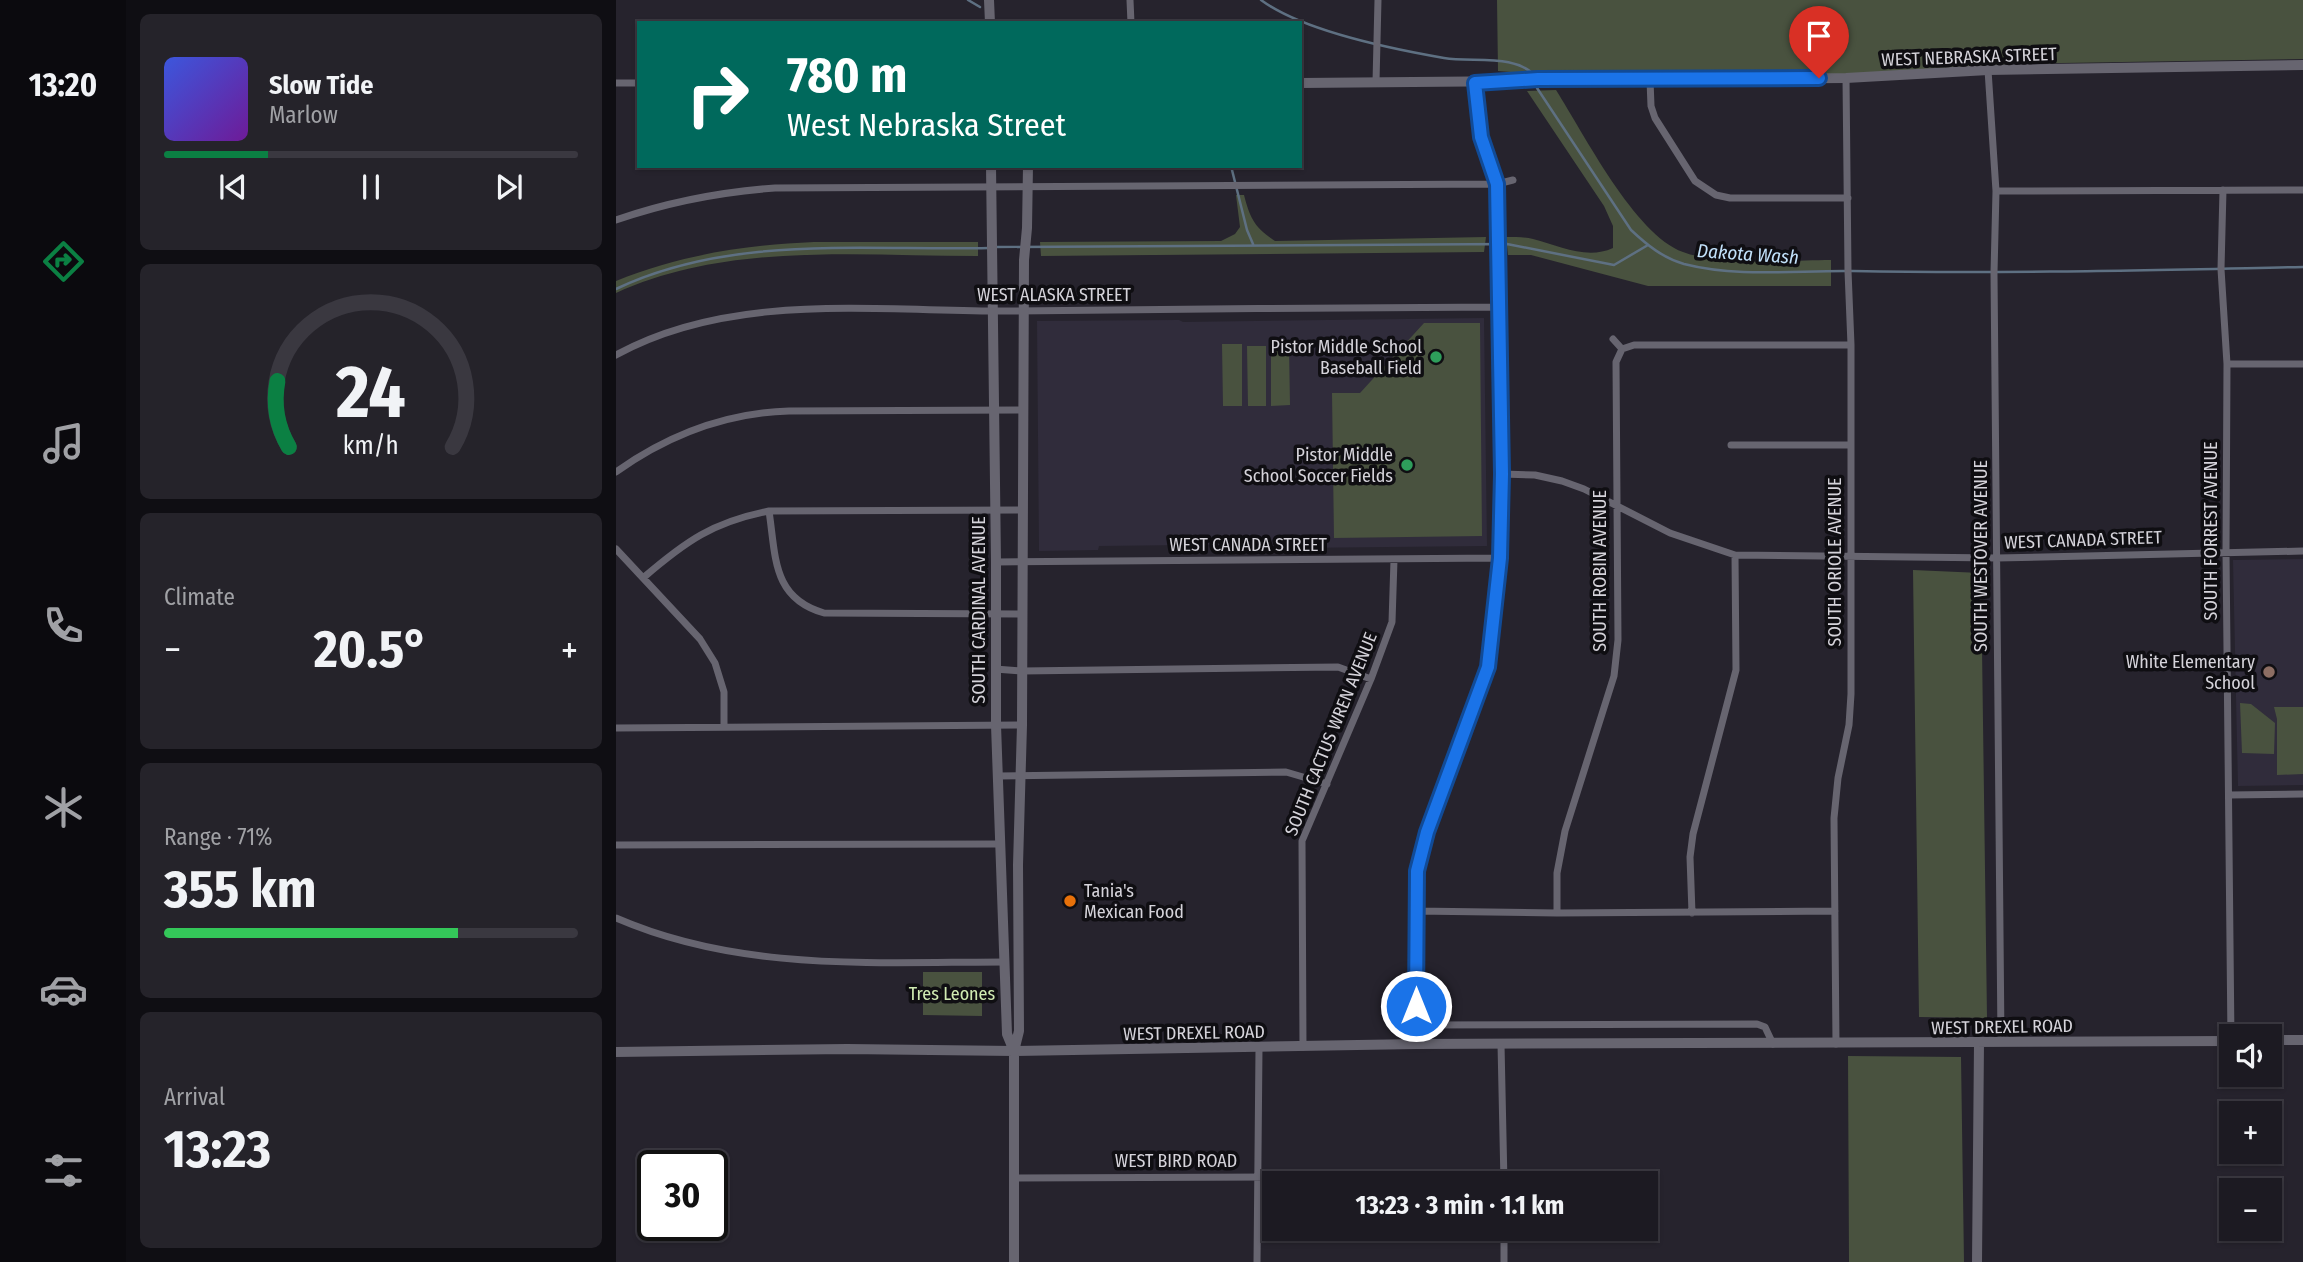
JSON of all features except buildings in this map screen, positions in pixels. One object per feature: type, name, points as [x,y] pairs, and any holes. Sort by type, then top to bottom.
[{"type":"street","points":[[989,0],[989,21]]},
{"type":"street","points":[[1130,0],[1131,21]]},
{"type":"street","points":[[1376,82],[1378,0]]},
{"type":"street","name":"WEST NEBRASKA STREET","points":[[1302,83],[1846,78],[1988,71],[2303,65]]},
{"type":"street","name":"SOUTH WESTOVER AVENUE","points":[[1988,71],[1996,191],[1994,274],[2001,1042]]},
{"type":"street","name":"SOUTH ORIOLE AVENUE","points":[[1836,1044],[1834,818],[1852,694],[1851,345],[1847,271],[1846,78]]},
{"type":"street","points":[[1650,80],[1651,106],[1655,118],[1695,181],[1704,189],[1730,198],[1848,198]]},
{"type":"street","points":[[616,83],[637,83]]},
{"type":"street","points":[[1416,1044],[1417,871],[1427,832],[1488,667],[1500,558],[1502,474],[1497,184],[1481,137],[1475,83]]},
{"type":"street","name":"SOUTH CARDINAL AVENUE","points":[[991,168],[996,725],[1007,1034],[1014,1051]]},
{"type":"street","name":"SOUTH CARDINAL AVENUE","points":[[1014,1262],[1014,1051],[1020,1031],[1023,311],[1028,168]]},
{"type":"street","points":[[616,220],[691,199],[758,189],[1497,184],[1513,180]]},
{"type":"street","name":"SOUTH FORREST AVENUE","points":[[2223,190],[2221,269],[2227,364],[2226,552],[2231,1024]]},
{"type":"street","points":[[1996,191],[2303,190]]},
{"type":"street","name":"WEST ALASKA STREET","points":[[616,355],[679,327],[740,314],[800,309],[1023,311],[1500,307]]},
{"type":"street","points":[[1613,339],[1622,349],[1634,345],[1851,345]]},
{"type":"street","name":"SOUTH ROBIN AVENUE","points":[[1557,913],[1557,873],[1565,831],[1614,676],[1618,640],[1616,362],[1622,349]]},
{"type":"street","points":[[2227,364],[2303,364]]},
{"type":"street","points":[[616,472],[651,449],[686,432],[753,414],[789,411],[1022,410]]},
{"type":"street","points":[[1731,445],[1850,445]]},
{"type":"street","name":"WEST CANADA STREET","points":[[1502,474],[1535,475],[1562,481],[1584,489],[1670,533],[1735,555],[1997,558],[2303,551]]},
{"type":"street","points":[[643,578],[678,548],[711,528],[743,516],[769,511],[1022,510]]},
{"type":"street","points":[[769,511],[781,580],[791,596],[806,608],[824,613],[1022,614]]},
{"type":"street","points":[[616,549],[700,639],[715,663],[724,692],[724,726]]},
{"type":"street","points":[[1692,913],[1690,857],[1693,834],[1736,670],[1735,555]]},
{"type":"street","name":"WEST CANADA STREET","points":[[996,562],[1500,558]]},
{"type":"street","name":"SOUTH CACTUS WREN AVENUE","points":[[1303,1047],[1302,841],[1371,679],[1392,622],[1394,560]]},
{"type":"street","points":[[995,669],[1022,671],[1338,667],[1371,679]]},
{"type":"street","points":[[616,728],[1022,725]]},
{"type":"street","points":[[998,776],[1286,772],[1327,785]]},
{"type":"street","points":[[2230,795],[2303,794]]},
{"type":"street","points":[[616,845],[1000,844]]},
{"type":"street","points":[[1416,911],[1835,911]]},
{"type":"street","points":[[616,918],[664,934],[746,955],[831,963],[1005,962]]},
{"type":"street","points":[[1416,1025],[1757,1024],[1765,1027],[1773,1044]]},
{"type":"street","points":[[2282,1040],[2303,1040]]},
{"type":"street","name":"WEST DREXEL ROAD","points":[[616,1052],[834,1049],[1014,1051],[1416,1044],[2219,1041]]},
{"type":"street","points":[[1977,1262],[1979,1043]]},
{"type":"street","points":[[1501,1044],[1504,1171]]},
{"type":"street","points":[[1257,1262],[1259,1048]]},
{"type":"street","name":"WEST BIRD ROAD","points":[[1016,1178],[1262,1176]]},
{"type":"street","points":[[1504,1241],[1504,1262]]},
{"type":"shaded area","points":[[1484,318],[1487,546],[1291,548],[1275,544],[1099,546],[1098,550],[1039,551],[1037,321]]},
{"type":"shaded area","name":"White Elementary School","points":[[2303,559],[2303,785],[2238,786],[2233,560]]},
{"type":"green space","points":[[1497,0],[2303,0],[2303,59],[2010,64],[1847,74],[1550,75],[1498,71]]},
{"type":"green space","points":[[1556,90],[1629,205],[1665,242],[1683,252],[1717,260],[1831,260],[1831,286],[1648,286],[1531,255],[1508,255],[1506,237],[1530,238],[1583,252],[1593,253],[1613,248],[1613,226],[1604,206],[1527,91]]},
{"type":"green space","points":[[1236,195],[1244,195],[1254,221],[1275,241],[1486,237],[1484,252],[1041,256],[1040,242],[1221,241],[1235,234],[1240,227]]},
{"type":"green space","points":[[814,242],[978,242],[978,256],[840,254],[748,259],[659,277],[616,293],[616,281],[664,264],[738,249]]},
{"type":"green space","name":"Pistor Middle School Soccer Fields","points":[[1424,323],[1480,323],[1482,536],[1334,538],[1332,393],[1360,393]]},
{"type":"green space","points":[[1222,344],[1242,344],[1242,406],[1223,406]]},
{"type":"green space","points":[[1247,346],[1266,346],[1266,406],[1248,406]]},
{"type":"green space","points":[[1271,346],[1289,346],[1290,405],[1271,406]]},
{"type":"green space","points":[[1913,570],[1981,573],[1987,1018],[1919,1017]]},
{"type":"green space","points":[[2240,703],[2251,704],[2275,723],[2274,754],[2242,753]]},
{"type":"green space","points":[[2274,707],[2303,707],[2303,774],[2277,775],[2277,719]]},
{"type":"green space","name":"Tres Leones","points":[[923,972],[982,972],[982,1016],[923,1015]]},
{"type":"green space","points":[[1848,1056],[1961,1057],[1964,1262],[1849,1262]]},
{"type":"waterway","points":[[968,0],[980,7]]},
{"type":"waterway","name":"Dakota Wash","points":[[1261,0],[1300,21]]},
{"type":"waterway","name":"Dakota Wash","points":[[1302,22],[1399,50],[1444,58],[1506,62],[1527,69],[1536,77]]},
{"type":"waterway","name":"Dakota Wash","points":[[1537,83],[1537,88],[1631,230],[1656,250],[1684,264],[1726,271],[1768,272],[2022,272],[2303,267]]},
{"type":"waterway","points":[[1232,168],[1253,244]]},
{"type":"waterway","points":[[995,247],[1507,244],[1614,265],[1648,245]]},
{"type":"waterway","points":[[616,289],[660,272],[705,260],[752,253],[799,249],[989,248]]},
{"type":"place","name":"Pistor Middle School Baseball Field","points":[[1436,357]]},
{"type":"place","name":"Pistor Middle School Soccer Fields","points":[[1407,465]]},
{"type":"place","name":"White Elementary School","points":[[2269,672]]},
{"type":"place","name":"Tania's Mexican Food","points":[[1070,901]]},
{"type":"route","points":[[1416,1006],[1417,871],[1427,832],[1488,667],[1500,558],[1502,474],[1497,184],[1481,137],[1476,112],[1475,83],[1538,79],[1819,78]]}]
